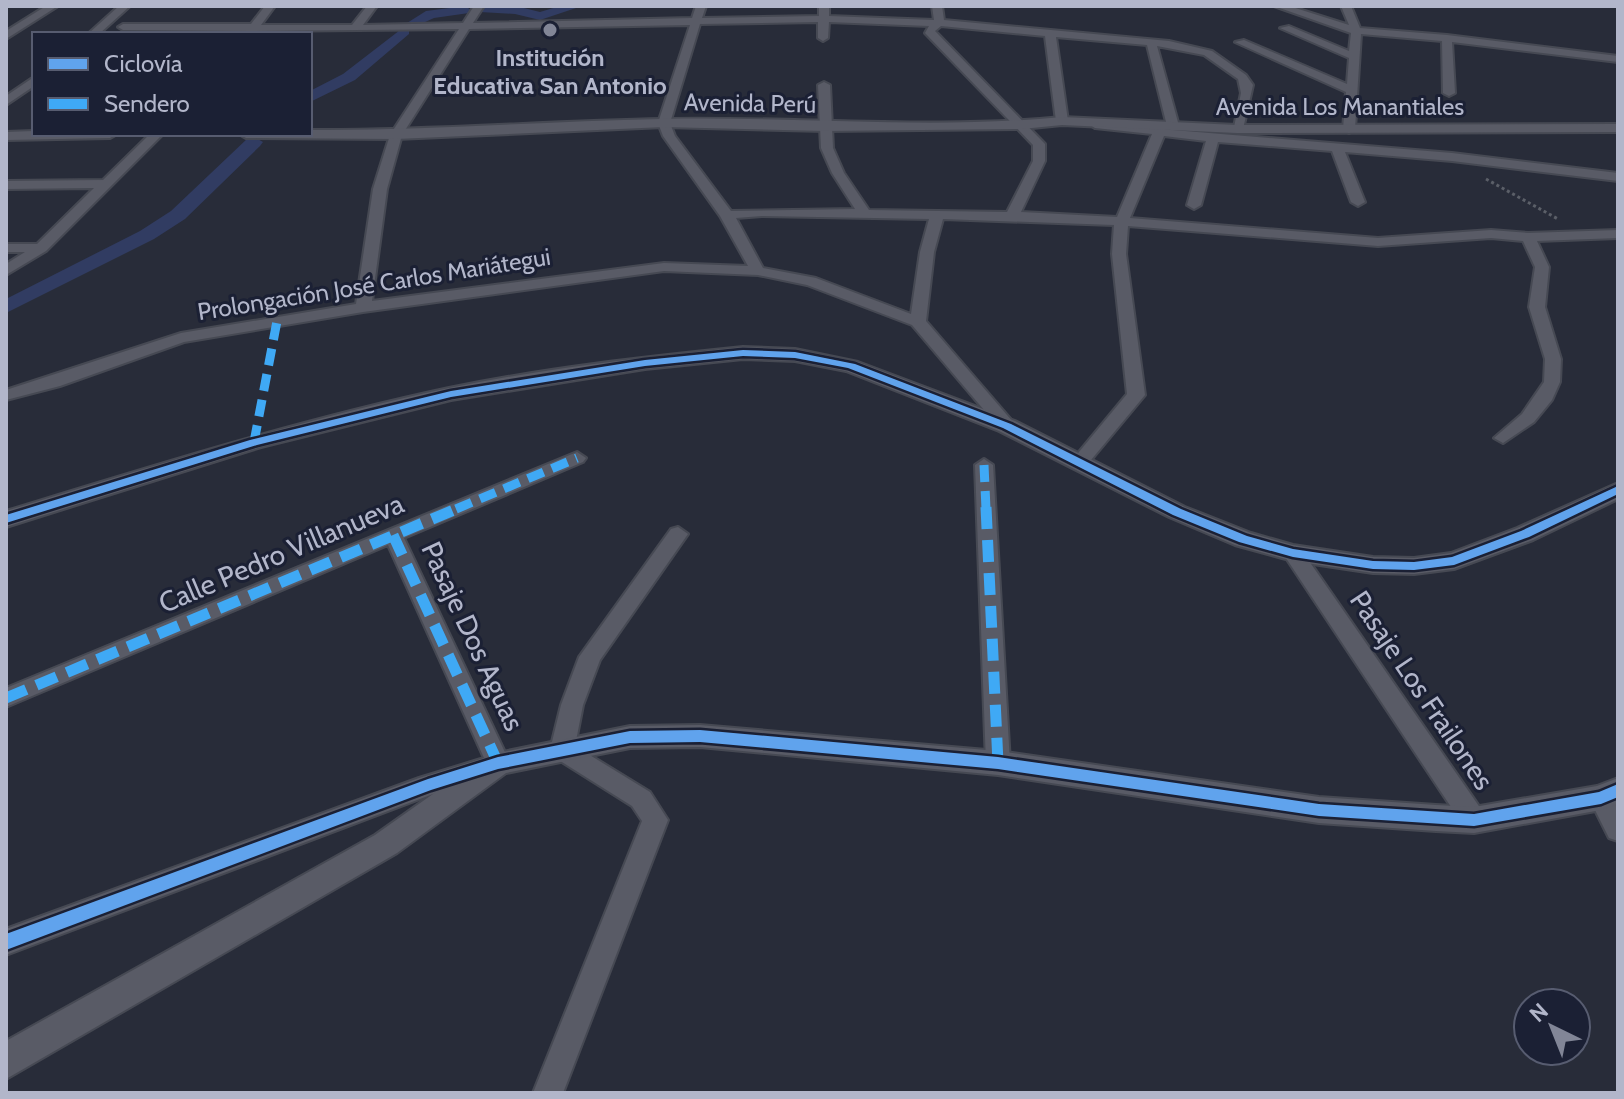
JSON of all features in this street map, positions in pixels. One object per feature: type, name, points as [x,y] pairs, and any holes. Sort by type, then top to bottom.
[{"type":"street","points":[[6,36],[53,6]]},
{"type":"street","points":[[95,32],[125,6]]},
{"type":"street","points":[[252,31],[270,6]]},
{"type":"street","points":[[355,28],[372,6]]},
{"type":"street","points":[[363,307],[380,189],[396,135],[479,6]]},
{"type":"street","points":[[701,6],[664,123],[669,136],[727,215],[758,271]]},
{"type":"street","points":[[823,38],[824,6]]},
{"type":"street","points":[[937,6],[939,23]]},
{"type":"street","points":[[1279,6],[1356,31],[1447,38],[1618,59]]},
{"type":"street","points":[[1346,6],[1356,31],[1349,129]]},
{"type":"street","points":[[123,27],[252,31],[823,19],[939,23],[1151,42],[1198,49],[1236,70],[1247,85],[1237,129]]},
{"type":"street","points":[[939,23],[929,31],[1039,144],[1039,161],[1012,216]]},
{"type":"street","points":[[1285,28],[1355,57]]},
{"type":"street","points":[[1050,33],[1062,121]]},
{"type":"street","points":[[1447,38],[1449,93]]},
{"type":"street","points":[[1080,462],[1136,395],[1119,254],[1121,224],[1166,129],[1151,42]]},
{"type":"street","points":[[1240,42],[1350,90]]},
{"type":"street","points":[[6,102],[32,81]]},
{"type":"street","points":[[824,85],[827,148],[838,173],[865,214]]},
{"type":"street","points":[[6,88],[23,87]]},
{"type":"street","name":"Avenida Perú","points":[[312,134],[396,135],[664,123],[825,127],[1022,125],[1062,121]]},
{"type":"street","name":"Avenida Los Manantiales","points":[[1062,121],[1166,129],[1618,128]]},
{"type":"street","points":[[1166,129],[1213,138],[1452,157],[1618,177]]},
{"type":"street","points":[[6,136],[32,136]]},
{"type":"street","points":[[6,271],[41,248],[155,136]]},
{"type":"street","points":[[1194,205],[1213,138]]},
{"type":"street","points":[[1337,149],[1358,202]]},
{"type":"street","points":[[6,185],[107,184]]},
{"type":"street","points":[[727,215],[762,212],[1012,216],[1184,225],[1378,242],[1491,234],[1528,237],[1618,234]]},
{"type":"street","points":[[937,216],[927,252],[918,322],[1007,426]]},
{"type":"street","points":[[1503,438],[1535,409],[1552,382],[1553,359],[1537,307],[1542,267],[1528,237]]},
{"type":"street","points":[[6,248],[41,248]]},
{"type":"street","name":"Prolongación José Carlos Mariátegui","points":[[6,395],[54,382],[181,338],[363,307],[664,267],[758,271],[811,281],[918,322]]},
{"type":"street","points":[[6,519],[254,442],[451,394],[615,367],[743,353],[827,359],[1007,426],[1177,512],[1243,539],[1293,553],[1373,565],[1414,566],[1454,561],[1525,534],[1618,490]]},
{"type":"street","name":"Calle Pedro Villanueva","points":[[6,698],[577,458]]},
{"type":"street","points":[[984,465],[998,763]]},
{"type":"street","points":[[562,750],[572,705],[590,657],[678,534]]},
{"type":"street","name":"Pasaje Dos Aguas","points":[[393,535],[498,763]]},
{"type":"street","name":"Pasaje Los Frailones","points":[[1293,553],[1474,820]]},
{"type":"street","points":[[6,942],[428,785],[498,763],[630,737],[700,736],[998,763],[1319,810],[1474,820],[1609,794],[1618,830]]},
{"type":"street","points":[[548,1093],[655,820],[641,799],[562,750]]},
{"type":"street","points":[[6,1061],[386,844],[498,763]]},
{"type":"path","points":[[1452,157],[1585,234]]},
{"type":"waterway","points":[[485,9],[515,10],[540,16],[575,6]]},
{"type":"waterway","points":[[414,23],[431,14],[464,10]]},
{"type":"waterway","points":[[312,96],[349,77],[404,31]]},
{"type":"waterway","points":[[6,307],[147,235],[178,215],[254,142]]},
{"type":"marked path","points":[[254,442],[277,321]]},
{"type":"marked path","points":[[6,698],[577,458]]},
{"type":"marked path","points":[[984,465],[998,763]]},
{"type":"marked path","points":[[393,535],[498,763],[491,765]]},
{"type":"cycle path","points":[[6,519],[254,442],[451,394],[645,363],[743,353],[795,355],[851,366],[1007,426],[1177,512],[1243,539],[1293,553],[1373,565],[1414,566],[1454,561],[1525,534],[1618,490]]},
{"type":"cycle path","points":[[6,942],[428,785],[498,763],[630,737],[700,736],[998,763],[1319,810],[1474,820],[1601,798],[1618,790]]},
{"type":"place","name":"Institución Educativa San Antonio","points":[[550,30]]}]
